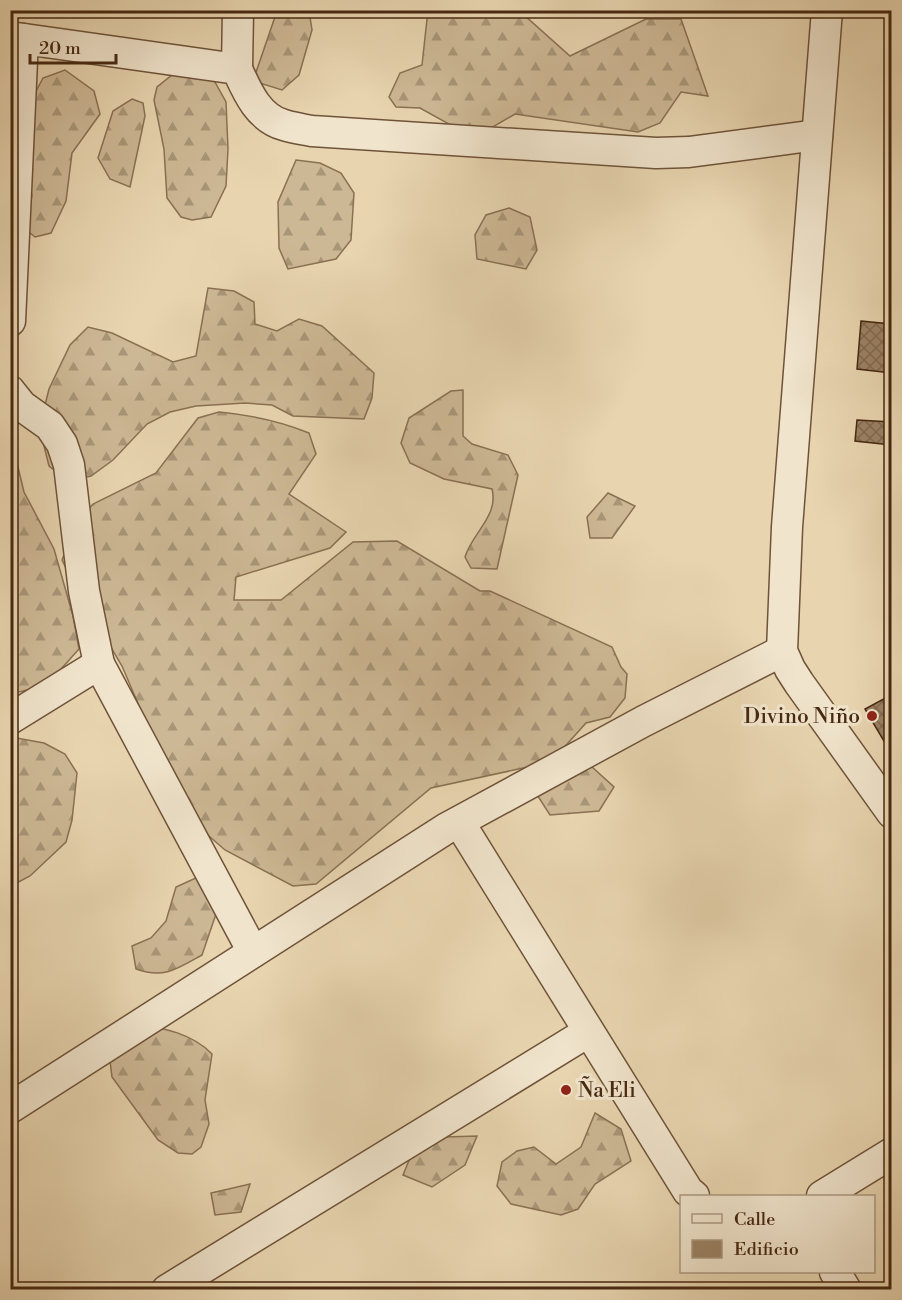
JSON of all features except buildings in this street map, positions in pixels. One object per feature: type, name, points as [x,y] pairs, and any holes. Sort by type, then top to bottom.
[{"type":"street","points":[[238,10],[237,69],[249,96],[263,113],[281,125],[312,131],[656,153],[689,152],[817,135]]},
{"type":"street","points":[[827,10],[787,526],[782,648],[790,669],[799,683],[891,813]]},
{"type":"street","points":[[10,321],[17,38],[237,69]]},
{"type":"street","points":[[10,391],[22,406],[50,426],[62,444],[69,465],[84,591],[99,664],[253,952]]},
{"type":"street","points":[[10,1108],[459,822],[782,648]]},
{"type":"street","points":[[10,719],[99,664]]},
{"type":"street","points":[[459,822],[588,1032],[692,1195]]},
{"type":"street","points":[[167,1290],[588,1032]]},
{"type":"street","points":[[825,1195],[891,1153]]},
{"type":"street","points":[[837,1273],[846,1290]]},
{"type":"green space","points":[[428,10],[506,10],[524,15],[570,56],[646,19],[681,19],[708,96],[681,92],[660,123],[638,132],[515,114],[474,138],[420,108],[396,107],[389,97],[400,73],[422,65]]},
{"type":"green space","points":[[277,11],[309,11],[312,30],[299,75],[282,90],[253,81]]},
{"type":"green space","points":[[65,70],[94,91],[100,114],[72,153],[66,201],[51,233],[35,237],[25,229],[32,195],[11,158],[11,138],[43,78]]},
{"type":"green space","points":[[177,71],[211,75],[226,102],[228,149],[226,186],[211,217],[192,220],[181,217],[167,198],[164,149],[154,100],[157,87]]},
{"type":"green space","points":[[132,99],[143,103],[145,116],[130,187],[110,179],[98,158],[113,111]]},
{"type":"green space","points":[[296,160],[320,163],[341,173],[354,193],[351,240],[336,259],[288,269],[279,248],[278,202]]},
{"type":"green space","points":[[509,208],[530,217],[537,250],[526,269],[477,259],[475,235],[486,215]]},
{"type":"green space","points":[[208,288],[234,291],[254,302],[255,324],[277,331],[299,319],[322,326],[374,373],[372,398],[364,419],[293,416],[272,405],[245,403],[196,406],[170,412],[147,424],[113,460],[91,476],[68,481],[49,466],[43,442],[43,413],[49,389],[70,345],[88,327],[112,333],[173,362],[196,356]]},
{"type":"green space","points":[[463,390],[463,436],[472,444],[508,455],[518,475],[497,569],[471,568],[465,557],[492,508],[492,489],[444,479],[410,463],[401,443],[409,418],[451,391]]},
{"type":"green space","points":[[219,412],[265,419],[309,433],[316,454],[289,494],[346,532],[330,548],[236,577],[234,600],[281,600],[353,542],[397,541],[480,591],[490,591],[612,647],[621,667],[627,674],[625,698],[610,717],[586,723],[551,762],[431,788],[316,884],[293,886],[225,850],[186,816],[122,666],[109,644],[100,637],[62,560],[77,523],[93,504],[156,473],[198,418]]},
{"type":"green space","points":[[10,434],[24,492],[54,549],[73,616],[79,649],[57,673],[43,684],[11,693]]},
{"type":"green space","points":[[608,493],[635,506],[612,538],[590,538],[587,517]]},
{"type":"green space","points":[[11,737],[44,743],[65,754],[77,773],[72,820],[66,842],[30,876],[11,886]]},
{"type":"green space","points":[[591,766],[614,787],[599,811],[550,815],[534,790]]},
{"type":"green space","points":[[198,877],[217,911],[202,955],[163,973],[136,969],[132,946],[151,938],[166,921],[176,887]]},
{"type":"green space","points":[[135,1023],[166,1029],[186,1036],[212,1054],[205,1100],[209,1124],[201,1147],[192,1154],[178,1153],[158,1140],[112,1077],[109,1053]]},
{"type":"green space","points":[[595,1113],[621,1129],[631,1161],[595,1184],[578,1209],[561,1215],[511,1204],[497,1186],[502,1162],[517,1151],[534,1147],[556,1164],[581,1147]]},
{"type":"green space","points":[[477,1136],[465,1165],[432,1187],[403,1175],[412,1153],[443,1137]]},
{"type":"green space","points":[[250,1184],[241,1212],[215,1215],[211,1193]]},
{"type":"place","name":"Divino Niño","points":[[872,716]]},
{"type":"place","name":"Ña Eli","points":[[566,1090]]}]
